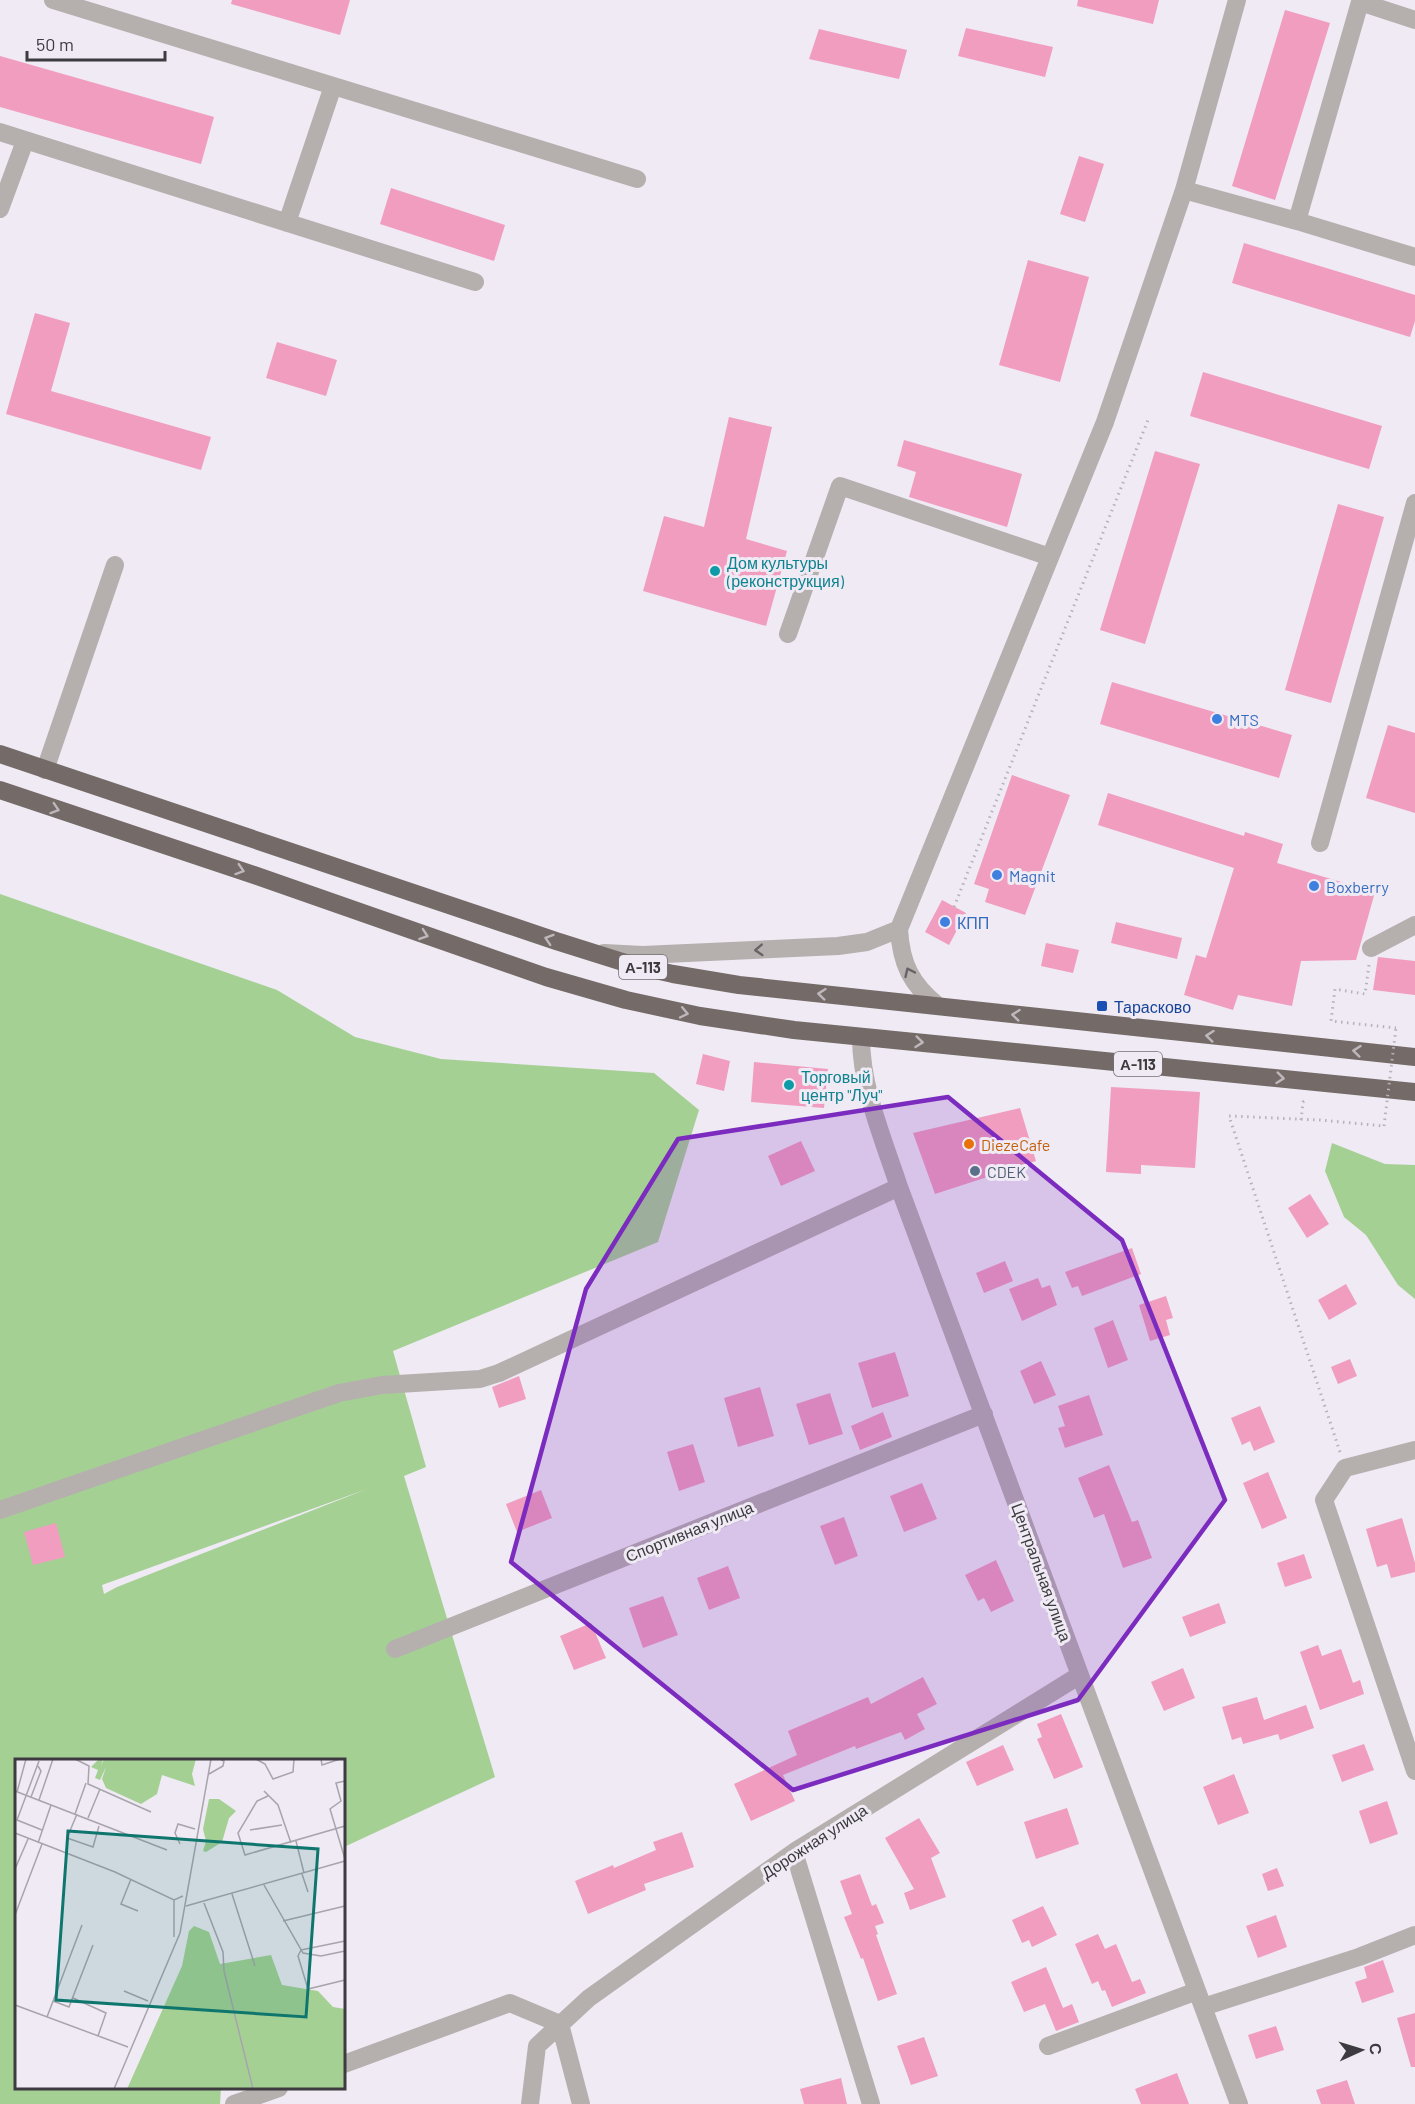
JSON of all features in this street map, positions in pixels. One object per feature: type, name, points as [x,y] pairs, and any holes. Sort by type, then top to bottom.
[{"type":"highway","name":"А-113","points":[[0,754],[590,952],[674,974],[739,986],[1415,1057]]},
{"type":"highway","name":"А-113","points":[[0,790],[569,984],[700,1016],[794,1030],[1415,1092]]},
{"type":"street","points":[[53,0],[637,179]]},
{"type":"street","points":[[938,1006],[921,993],[910,976],[900,951],[899,929],[1105,422],[1184,190],[1237,0]]},
{"type":"street","points":[[1297,221],[1357,1],[1415,20]]},
{"type":"street","points":[[287,223],[333,86]]},
{"type":"street","points":[[0,132],[476,282]]},
{"type":"street","points":[[0,209],[25,141]]},
{"type":"street","points":[[1184,190],[1415,257]]},
{"type":"street","points":[[788,634],[840,486],[1050,557]]},
{"type":"street","points":[[1320,843],[1415,503]]},
{"type":"street","points":[[45,770],[115,565]]},
{"type":"street","points":[[1371,948],[1415,925]]},
{"type":"street","points":[[590,952],[642,956],[838,946],[867,942],[899,929]]},
{"type":"street","name":"Центральная улица","points":[[861,1037],[861,1058],[866,1085],[898,1187],[1239,2104]]},
{"type":"street","points":[[0,1510],[339,1393],[382,1385],[480,1379],[499,1373],[898,1187]]},
{"type":"street","name":"Спортивная улица","points":[[395,1649],[984,1414]]},
{"type":"street","points":[[1415,1450],[1345,1468],[1324,1500],[1415,1771]]},
{"type":"street","name":"Дорожная улица","points":[[530,2104],[537,2046],[589,1998],[794,1852],[1080,1675]]},
{"type":"street","points":[[794,1852],[871,2104]]},
{"type":"street","points":[[1048,2046],[1200,1999],[1359,1957],[1415,1935]]},
{"type":"street","points":[[345,2064],[510,2003],[560,2024],[581,2104]]},
{"type":"street","points":[[234,2104],[276,2089]]},
{"type":"path","points":[[954,907],[1148,420]]},
{"type":"path","points":[[1345,1468],[1229,1116],[1384,1126],[1396,1028],[1331,1021],[1335,990],[1365,994],[1371,948]]},
{"type":"path","points":[[1302,1120],[1303,1102],[1313,1100]]},
{"type":"path","points":[[1381,1108],[1392,1109]]},
{"type":"highlighted area","points":[[948,1097],[1122,1240],[1225,1500],[1078,1700],[793,1790],[511,1562],[586,1289],[678,1139]]},
{"type":"green space","points":[[0,894],[277,990],[355,1037],[441,1059],[654,1073],[699,1110],[658,1242],[393,1351],[426,1467],[404,1476],[495,1777],[345,1847],[345,1759],[15,1759],[15,2089],[221,2089],[220,2104],[0,2104]],"holes":[[[367,1489],[117,1587],[104,1594],[102,1585]]]},
{"type":"green space","points":[[1332,1143],[1385,1164],[1415,1165],[1415,1299],[1398,1285],[1366,1235],[1344,1217],[1325,1171]]},
{"type":"building","points":[[232,0],[350,0],[340,35],[231,4]]},
{"type":"building","points":[[1078,0],[1159,0],[1153,24],[1077,6]]},
{"type":"building","points":[[1285,10],[1330,23],[1275,200],[1232,186]]},
{"type":"building","points":[[966,28],[1053,47],[1045,77],[958,56]]},
{"type":"building","points":[[819,29],[907,50],[899,79],[809,59]]},
{"type":"building","points":[[0,56],[214,117],[201,164],[0,107]]},
{"type":"building","points":[[1079,156],[1104,164],[1085,222],[1060,214]]},
{"type":"building","points":[[391,188],[505,225],[494,261],[380,224]]},
{"type":"building","points":[[1244,243],[1415,295],[1415,321],[1410,337],[1232,283]]},
{"type":"building","points":[[1028,260],[1089,277],[1060,382],[999,365]]},
{"type":"building","points":[[35,313],[70,323],[51,391],[211,437],[201,470],[6,414]]},
{"type":"building","points":[[277,342],[337,360],[326,396],[266,378]]},
{"type":"building","points":[[1203,372],[1382,426],[1369,469],[1190,416]]},
{"type":"building","name":"Дом культуры (реконструкция)","points":[[729,417],[772,427],[746,539],[787,551],[766,626],[643,591],[664,516],[704,527]]},
{"type":"building","points":[[904,440],[1022,474],[1007,527],[909,497],[916,472],[897,466]]},
{"type":"building","points":[[1155,451],[1200,464],[1145,644],[1100,630]]},
{"type":"building","points":[[1338,504],[1384,517],[1331,703],[1285,690]]},
{"type":"building","points":[[1112,682],[1292,735],[1279,778],[1100,724]]},
{"type":"building","points":[[1388,725],[1415,733],[1415,813],[1366,798]]},
{"type":"building","points":[[1012,775],[1070,795],[1025,915],[985,902],[989,889],[974,884]]},
{"type":"building","points":[[1108,793],[1244,836],[1245,832],[1283,844],[1277,863],[1375,892],[1356,960],[1301,961],[1292,1006],[1238,995],[1233,1010],[1184,995],[1196,955],[1206,958],[1234,868],[1098,825]]},
{"type":"building","name":"КПП","points":[[942,900],[966,913],[949,945],[925,932]]},
{"type":"building","points":[[1116,922],[1182,938],[1177,959],[1111,943]]},
{"type":"building","points":[[1046,943],[1079,950],[1073,973],[1041,966]]},
{"type":"building","points":[[1378,957],[1415,961],[1415,995],[1373,990]]},
{"type":"building","points":[[703,1054],[730,1061],[724,1091],[696,1084]]},
{"type":"building","name":"Торговый центр \"Луч\"","points":[[754,1062],[828,1069],[824,1108],[751,1102]]},
{"type":"building","points":[[1111,1087],[1200,1092],[1195,1168],[1141,1165],[1141,1174],[1106,1172]]},
{"type":"building","points":[[1020,1108],[1036,1161],[935,1194],[913,1133]]},
{"type":"building","points":[[801,1141],[815,1171],[781,1186],[768,1156]]},
{"type":"building","points":[[1310,1194],[1329,1224],[1307,1238],[1288,1208]]},
{"type":"building","points":[[1132,1248],[1141,1274],[1082,1296],[1078,1286],[1072,1288],[1065,1272]]},
{"type":"building","points":[[1005,1261],[1013,1281],[984,1293],[976,1273]]},
{"type":"building","points":[[1038,1278],[1042,1288],[1050,1285],[1057,1305],[1022,1321],[1009,1289]]},
{"type":"building","points":[[1346,1284],[1357,1304],[1329,1320],[1318,1300]]},
{"type":"building","points":[[1166,1296],[1173,1318],[1166,1320],[1170,1335],[1150,1341],[1139,1305]]},
{"type":"building","points":[[1113,1320],[1128,1360],[1108,1368],[1094,1328]]},
{"type":"building","points":[[895,1352],[909,1396],[872,1408],[858,1363]]},
{"type":"building","points":[[1350,1359],[1357,1376],[1338,1384],[1331,1367]]},
{"type":"building","points":[[1041,1361],[1056,1395],[1034,1404],[1020,1371]]},
{"type":"building","points":[[519,1376],[526,1399],[499,1408],[492,1387]]},
{"type":"building","points":[[760,1387],[774,1436],[738,1447],[724,1398]]},
{"type":"building","points":[[830,1393],[843,1434],[809,1445],[796,1404]]},
{"type":"building","points":[[1089,1395],[1103,1435],[1065,1448],[1058,1428],[1065,1426],[1058,1406]]},
{"type":"building","points":[[1260,1406],[1275,1442],[1254,1451],[1250,1441],[1242,1445],[1231,1418]]},
{"type":"building","points":[[883,1412],[892,1437],[860,1450],[851,1426]]},
{"type":"building","points":[[693,1444],[705,1482],[679,1491],[667,1452]]},
{"type":"building","points":[[1109,1465],[1132,1522],[1138,1520],[1152,1558],[1123,1568],[1104,1514],[1094,1518],[1078,1478]]},
{"type":"building","points":[[1268,1472],[1287,1518],[1262,1529],[1243,1483]]},
{"type":"building","points":[[922,1483],[937,1519],[904,1532],[890,1496]]},
{"type":"building","points":[[541,1490],[552,1518],[517,1532],[506,1504]]},
{"type":"building","points":[[844,1517],[858,1556],[835,1565],[820,1526]]},
{"type":"building","points":[[1402,1518],[1415,1563],[1415,1572],[1391,1578],[1387,1564],[1377,1567],[1366,1529]]},
{"type":"building","points":[[56,1523],[65,1557],[33,1565],[24,1532]]},
{"type":"building","points":[[1304,1554],[1312,1578],[1285,1587],[1277,1563]]},
{"type":"building","points":[[996,1560],[1014,1601],[991,1612],[984,1598],[978,1601],[965,1575]]},
{"type":"building","points":[[728,1566],[740,1598],[709,1610],[697,1578]]},
{"type":"building","points":[[663,1596],[678,1635],[643,1648],[629,1608]]},
{"type":"building","points":[[1219,1603],[1226,1623],[1190,1637],[1182,1617]]},
{"type":"building","points":[[591,1623],[606,1658],[574,1670],[560,1636]]},
{"type":"building","points":[[1318,1645],[1322,1656],[1341,1649],[1353,1683],[1360,1680],[1364,1694],[1320,1710],[1300,1652]]},
{"type":"building","points":[[1183,1668],[1195,1698],[1164,1711],[1151,1682]]},
{"type":"building","points":[[923,1677],[937,1704],[917,1714],[925,1729],[905,1740],[901,1732],[856,1749],[855,1746],[783,1775],[795,1801],[751,1821],[734,1784],[797,1755],[788,1731],[868,1697],[871,1704]]},
{"type":"building","points":[[1257,1697],[1264,1720],[1306,1705],[1314,1728],[1280,1740],[1278,1734],[1243,1744],[1241,1737],[1232,1740],[1222,1707]]},
{"type":"building","points":[[1061,1714],[1083,1767],[1054,1779],[1037,1739],[1042,1737],[1037,1724]]},
{"type":"building","points":[[1364,1744],[1374,1770],[1342,1782],[1332,1755]]},
{"type":"building","points":[[1003,1745],[1014,1770],[977,1786],[966,1762]]},
{"type":"building","points":[[1234,1774],[1249,1813],[1218,1825],[1203,1787]]},
{"type":"building","points":[[1387,1801],[1398,1834],[1370,1844],[1359,1811]]},
{"type":"building","points":[[1067,1808],[1079,1844],[1036,1859],[1024,1822]]},
{"type":"building","points":[[919,1818],[940,1853],[931,1858],[946,1897],[910,1910],[904,1893],[914,1889],[885,1838]]},
{"type":"building","points":[[682,1832],[694,1867],[644,1884],[646,1890],[588,1914],[575,1881],[656,1850],[653,1842]]},
{"type":"building","points":[[1277,1868],[1284,1886],[1268,1891],[1262,1874]]},
{"type":"building","points":[[860,1874],[872,1906],[876,1904],[884,1923],[875,1926],[878,1934],[876,1935],[897,1994],[878,2001],[863,1958],[861,1959],[844,1917],[852,1914],[840,1881]]},
{"type":"building","points":[[1043,1906],[1057,1935],[1032,1947],[1029,1940],[1022,1943],[1012,1920]]},
{"type":"building","points":[[1276,1915],[1287,1947],[1258,1958],[1246,1926]]},
{"type":"building","points":[[1098,1934],[1105,1949],[1116,1944],[1132,1982],[1140,1979],[1146,1993],[1112,2007],[1105,1990],[1102,1991],[1098,1981],[1092,1984],[1075,1944]]},
{"type":"building","points":[[1383,1960],[1394,1992],[1362,2003],[1355,1982],[1367,1978],[1364,1967]]},
{"type":"building","points":[[1046,1967],[1063,2008],[1072,2004],[1079,2022],[1056,2031],[1045,2004],[1024,2012],[1011,1982]]},
{"type":"building","points":[[1415,2013],[1415,2067],[1411,2067],[1397,2018]]},
{"type":"building","points":[[1276,2026],[1284,2050],[1256,2059],[1248,2035]]},
{"type":"building","points":[[924,2037],[938,2076],[911,2085],[897,2046]]},
{"type":"building","points":[[1177,2073],[1189,2104],[1141,2104],[1135,2089]]},
{"type":"building","points":[[841,2078],[847,2104],[804,2104],[800,2089]]},
{"type":"building","points":[[1347,2080],[1355,2104],[1321,2104],[1316,2090]]},
{"type":"place","name":"Дом культуры (реконструкция)","points":[[715,571]]},
{"type":"place","name":"MTS","points":[[1217,719]]},
{"type":"place","name":"Magnit","points":[[997,875]]},
{"type":"place","name":"Boxberry","points":[[1314,886]]},
{"type":"place","name":"КПП","points":[[945,922]]},
{"type":"place","name":"Тарасково","points":[[1102,1006]]},
{"type":"place","name":"Торговый центр \"Луч\"","points":[[789,1085]]},
{"type":"place","name":"DiezeCafe","points":[[969,1144]]},
{"type":"place","name":"CDEK","points":[[975,1171]]}]
